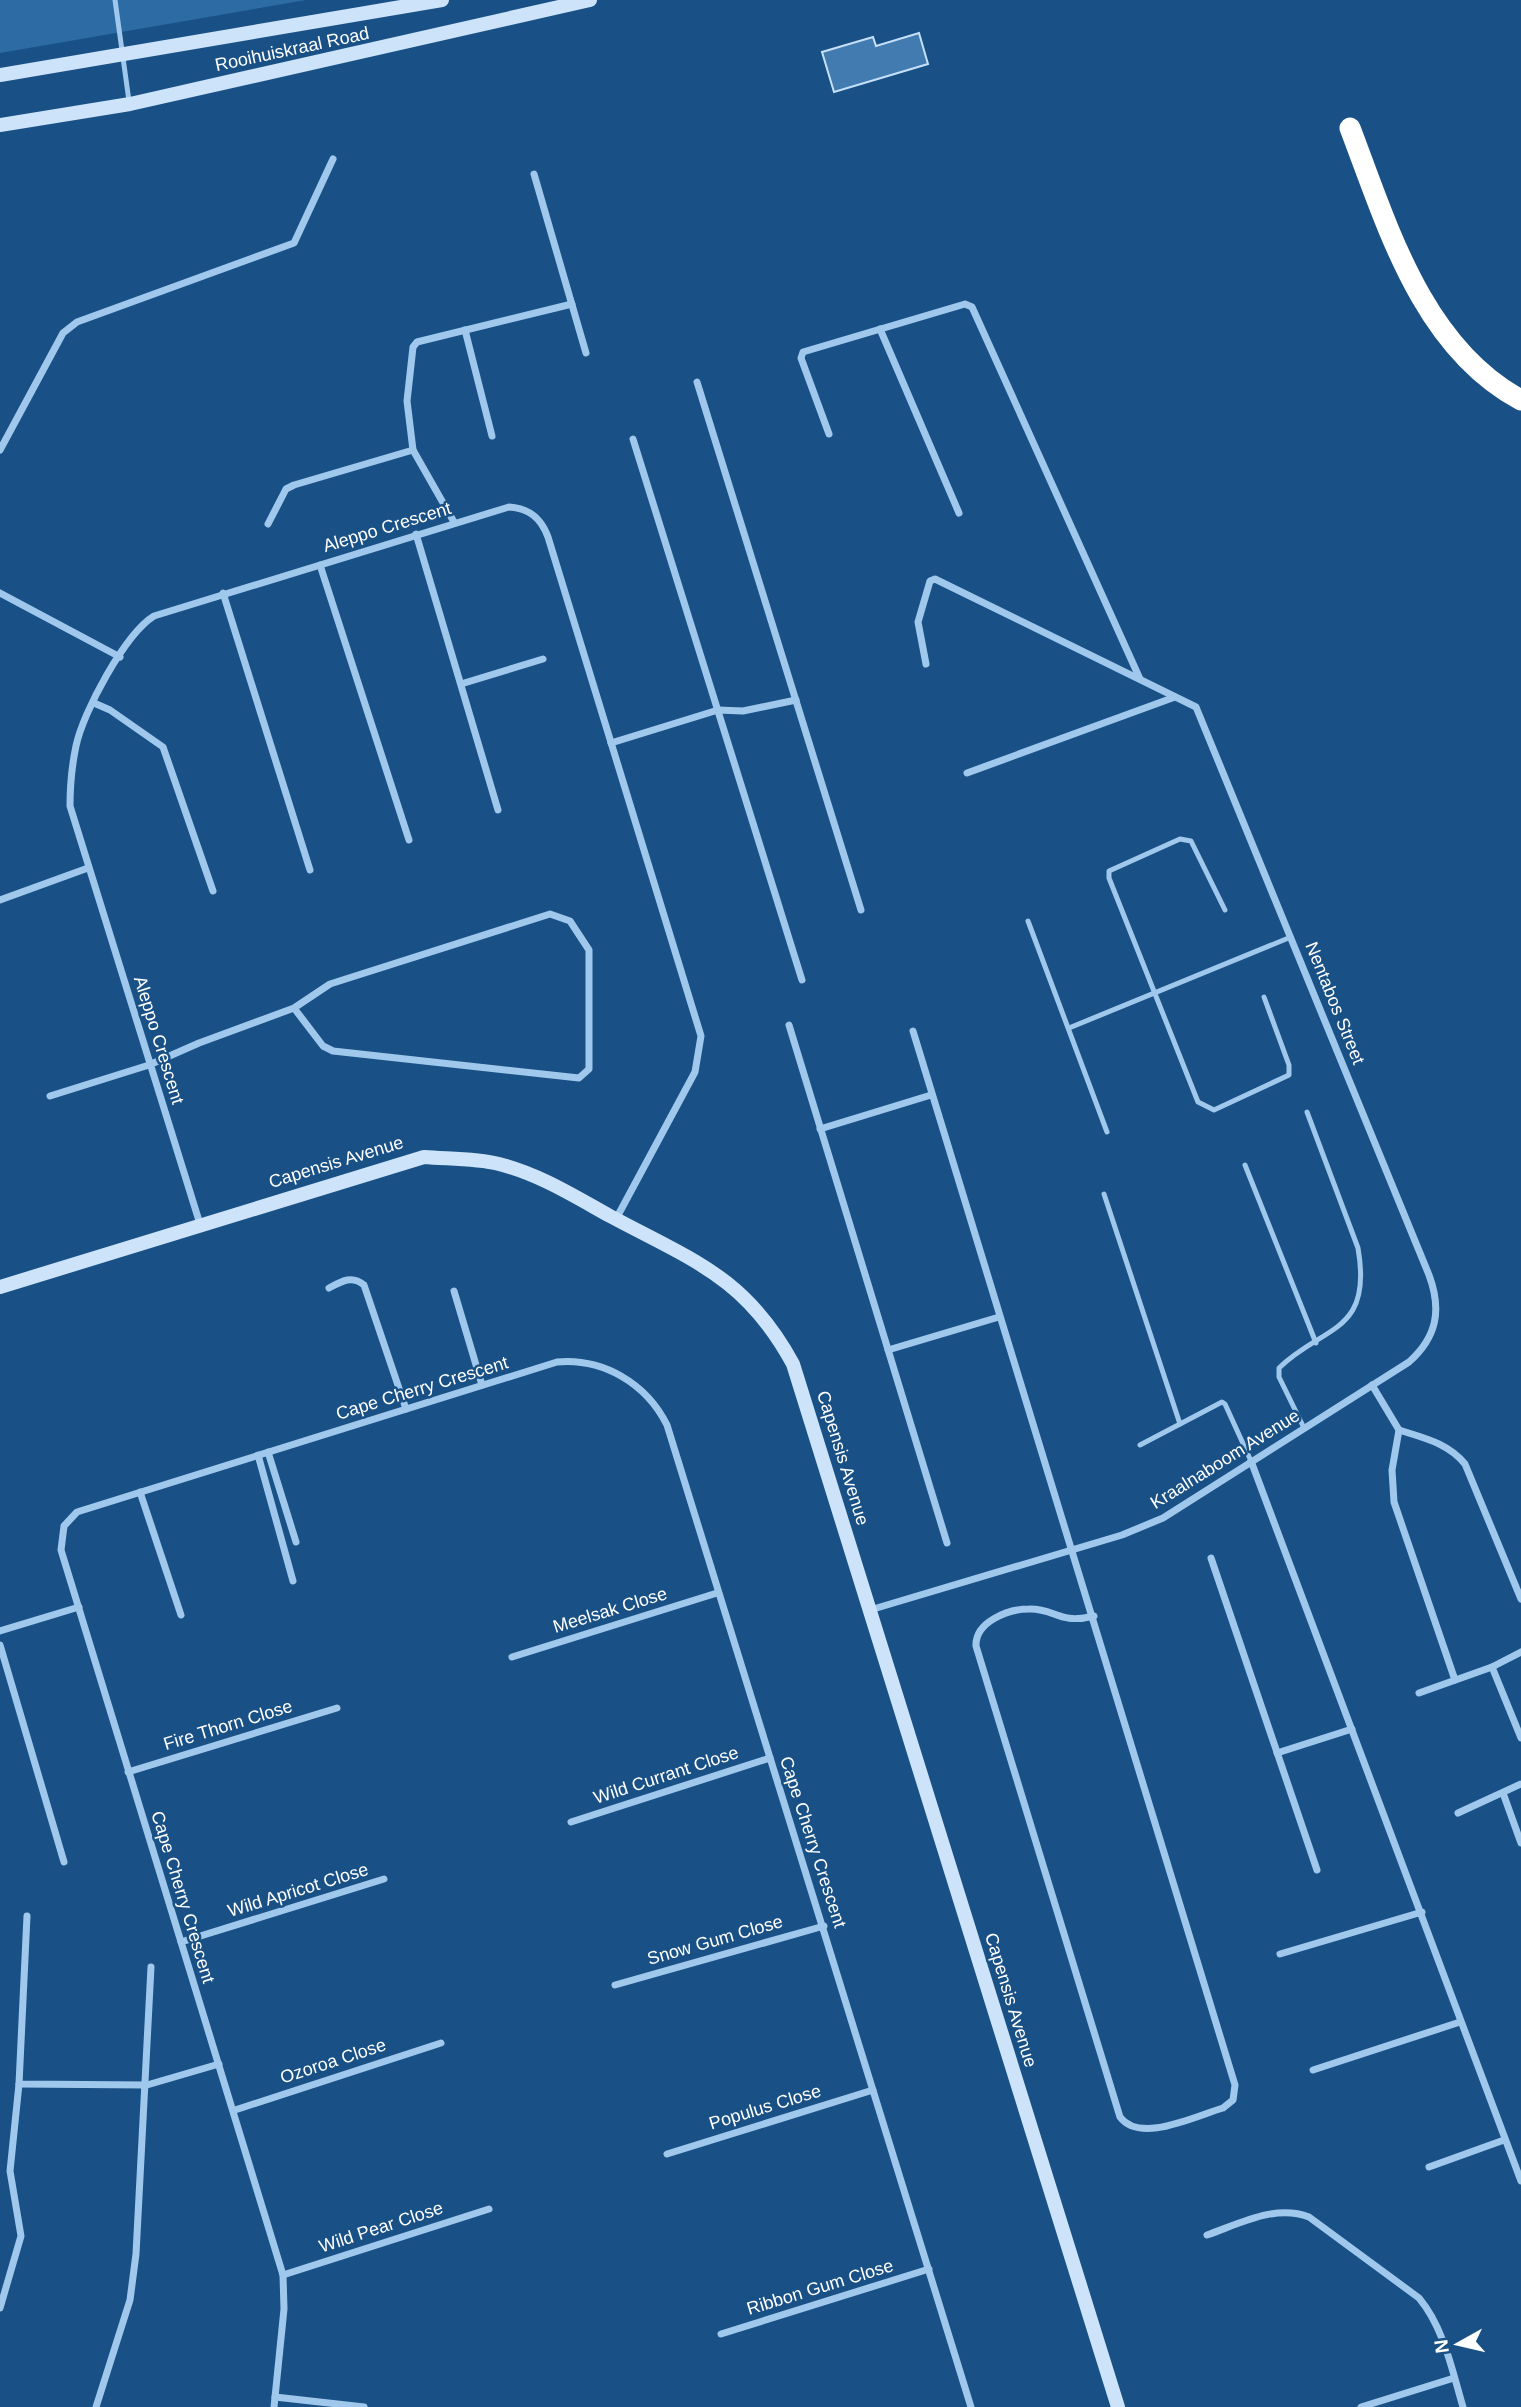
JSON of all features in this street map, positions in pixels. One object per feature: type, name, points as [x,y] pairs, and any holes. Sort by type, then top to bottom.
[{"type":"highway","points":[[1350,128],[1396,248],[1433,316],[1470,361],[1521,400]]},
{"type":"street","name":"Rooihuiskraal Road","points":[[0,75],[442,0]]},
{"type":"street","name":"Rooihuiskraal Road","points":[[0,125],[130,104],[590,0]]},
{"type":"street","points":[[0,450],[63,333],[77,322],[291,246],[297,241],[333,159]]},
{"type":"street","points":[[534,174],[586,353]]},
{"type":"street","points":[[454,523],[413,450],[407,401],[413,347],[417,342],[572,304]]},
{"type":"street","points":[[829,434],[801,358],[803,352],[964,304],[971,307],[1141,680]]},
{"type":"street","points":[[880,329],[959,513]]},
{"type":"street","points":[[465,330],[492,436]]},
{"type":"street","points":[[697,382],[861,910]]},
{"type":"street","points":[[633,439],[802,980]]},
{"type":"street","points":[[268,524],[286,489],[293,485],[413,450]]},
{"type":"street","name":"Aleppo Crescent","points":[[200,1224],[70,806],[76,746],[94,703],[138,629],[154,616],[509,507],[523,508],[539,521],[563,585],[701,1036],[695,1072],[616,1219]]},
{"type":"street","points":[[416,534],[498,810]]},
{"type":"street","points":[[320,565],[409,840]]},
{"type":"street","points":[[926,664],[918,622],[930,581],[935,579],[1175,697]]},
{"type":"street","points":[[0,593],[120,657]]},
{"type":"street","points":[[223,593],[310,870]]},
{"type":"street","points":[[461,684],[543,659]]},
{"type":"street","points":[[967,773],[1175,697]]},
{"type":"street","name":"Nentabos Street","points":[[1175,697],[1196,707],[1429,1275],[1438,1313]]},
{"type":"street","points":[[611,743],[718,710],[743,711],[796,700]]},
{"type":"street","points":[[94,703],[110,710],[163,747],[213,891]]},
{"type":"street","points":[[0,900],[88,868]]},
{"type":"street","points":[[50,1096],[149,1065],[199,1043],[294,1008],[330,984],[550,914],[569,920],[587,944],[590,957],[589,1069],[579,1078],[333,1051],[323,1046],[294,1008]]},
{"type":"street","points":[[789,1025],[947,1543]]},
{"type":"street","points":[[913,1031],[999,1317],[1094,1616],[1235,2085],[1233,2100],[1223,2108],[1146,2131],[1131,2128],[1120,2117],[975,1638],[983,1626],[1018,1610],[1032,1608],[1070,1620],[1094,1616]]},
{"type":"street","points":[[820,1129],[931,1095]]},
{"type":"street","name":"Capensis Avenue","points":[[0,1287],[424,1157],[496,1163],[533,1174],[696,1259],[726,1280],[784,1346],[793,1364],[1118,2407]]},
{"type":"street","points":[[329,1288],[346,1279],[358,1280],[364,1285],[406,1409]]},
{"type":"street","points":[[454,1291],[482,1385]]},
{"type":"street","name":"Kraalnaboom Avenue","points":[[870,1611],[1122,1535],[1163,1518],[1372,1385],[1424,1348],[1438,1313]]},
{"type":"street","points":[[888,1350],[999,1317]]},
{"type":"street","name":"Cape Cherry Crescent","points":[[274,2407],[285,2309],[283,2276],[61,1550],[64,1526],[77,1512],[556,1362],[583,1360],[611,1372],[644,1392],[659,1409],[667,1425],[971,2407]]},
{"type":"street","points":[[1372,1385],[1399,1430],[1392,1479],[1394,1502],[1455,1680]]},
{"type":"street","points":[[1399,1430],[1440,1443],[1455,1451],[1465,1464],[1521,1599]]},
{"type":"street","points":[[268,1452],[296,1542]]},
{"type":"street","points":[[258,1455],[293,1581]]},
{"type":"street","points":[[1251,1461],[1521,2181]]},
{"type":"street","points":[[140,1492],[181,1615]]},
{"type":"street","points":[[1210,1558],[1317,1870]]},
{"type":"street","name":"Meelsak Close","points":[[512,1657],[717,1593]]},
{"type":"street","points":[[0,1631],[79,1607]]},
{"type":"street","points":[[0,1646],[64,1862]]},
{"type":"street","points":[[1419,1693],[1492,1667],[1521,1652]]},
{"type":"street","points":[[1492,1667],[1521,1738]]},
{"type":"street","name":"Fire Thorn Close","points":[[128,1772],[337,1708]]},
{"type":"street","points":[[1277,1754],[1352,1729]]},
{"type":"street","name":"Wild Currant Close","points":[[571,1822],[770,1758]]},
{"type":"street","points":[[1458,1813],[1521,1784]]},
{"type":"street","points":[[1503,1793],[1521,1843]]},
{"type":"street","name":"Wild Apricot Close","points":[[181,1942],[384,1879]]},
{"type":"street","points":[[1280,1954],[1422,1912]]},
{"type":"street","points":[[0,2308],[21,2236],[10,2171],[19,2084],[27,1916]]},
{"type":"street","name":"Snow Gum Close","points":[[615,1984],[824,1926]]},
{"type":"street","points":[[96,2407],[130,2300],[136,2254],[147,2085],[151,1967]]},
{"type":"street","points":[[1313,2070],[1460,2022]]},
{"type":"street","name":"Ozoroa Close","points":[[234,2110],[441,2043]]},
{"type":"street","points":[[19,2084],[147,2085],[219,2064]]},
{"type":"street","name":"Populus Close","points":[[667,2154],[873,2090]]},
{"type":"street","points":[[1429,2166],[1504,2140]]},
{"type":"street","points":[[0,2172],[10,2171]]},
{"type":"street","name":"Wild Pear Close","points":[[283,2276],[489,2209]]},
{"type":"street","points":[[1207,2235],[1275,2213],[1289,2212],[1309,2217],[1419,2298],[1437,2325],[1464,2407]]},
{"type":"street","name":"Ribbon Gum Close","points":[[721,2334],[929,2269]]},
{"type":"street","points":[[1361,2407],[1454,2378]]},
{"type":"street","points":[[275,2397],[364,2407]]},
{"type":"lane","points":[[115,0],[130,104]]},
{"type":"lane","points":[[1225,910],[1191,841],[1180,839],[1109,871],[1109,878],[1198,1102],[1214,1110],[1289,1075],[1289,1065],[1264,997]]},
{"type":"lane","points":[[1028,921],[1107,1132]]},
{"type":"lane","points":[[1069,1028],[1292,937]]},
{"type":"lane","points":[[1304,1428],[1278,1372],[1281,1366],[1340,1328],[1352,1310],[1362,1269],[1358,1248],[1307,1112]]},
{"type":"lane","points":[[1245,1166],[1316,1343]]},
{"type":"lane","points":[[1104,1194],[1180,1424]]},
{"type":"lane","points":[[1140,1445],[1224,1403],[1251,1461]]},
{"type":"shaded area","points":[[0,0],[306,0],[0,53]]},
{"type":"building","points":[[919,33],[928,64],[834,92],[822,52],[873,37],[876,46]]}]
